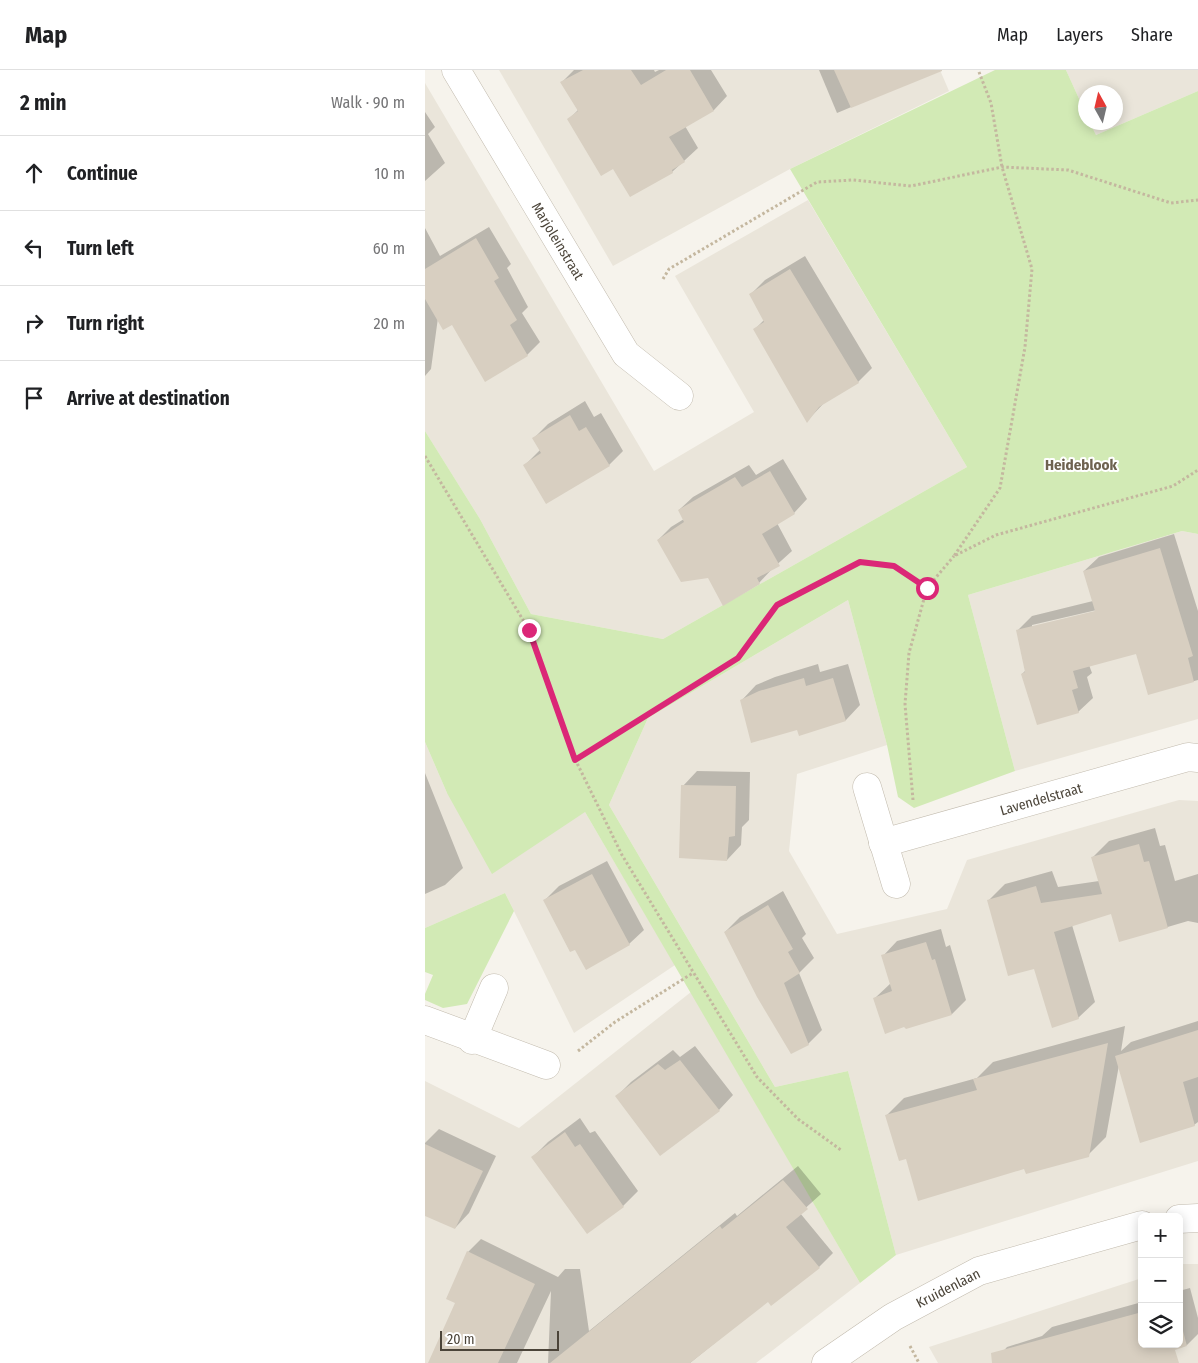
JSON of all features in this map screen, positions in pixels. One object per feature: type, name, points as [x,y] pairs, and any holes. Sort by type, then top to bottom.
[{"type":"street","name":"Marjoleinstraat","points":[[456,70],[626,354],[679,396]]},
{"type":"street","name":"Lavendelstraat","points":[[883,843],[1188,757],[1198,758]]},
{"type":"street","points":[[867,787],[896,884]]},
{"type":"street","points":[[472,1040],[495,988]]},
{"type":"street","points":[[425,1020],[472,1040],[546,1065]]},
{"type":"street","points":[[1183,1219],[1198,1218]]},
{"type":"street","name":"Kruidenlaan","points":[[825,1363],[893,1317],[979,1271],[1138,1226]]},
{"type":"path","points":[[914,803],[905,704],[909,653],[927,588],[954,556],[1000,488],[1025,348],[1032,269],[1002,167],[991,103],[979,72]]},
{"type":"path","points":[[663,279],[669,269],[817,182],[853,180],[911,186],[1002,167],[1068,170],[1171,203],[1198,200]]},
{"type":"path","points":[[425,456],[529,630],[575,760],[622,855],[757,1077],[798,1119],[841,1150]]},
{"type":"path","points":[[954,556],[996,535],[1173,486],[1198,470]]},
{"type":"path","points":[[575,760],[738,658],[777,605],[860,562],[894,566],[927,588]]},
{"type":"path","points":[[546,1065],[565,1061],[615,1022],[693,972]]},
{"type":"shaded area","points":[[499,70],[940,70],[949,91],[790,169],[613,266]]},
{"type":"shaded area","points":[[1066,70],[1198,70],[1198,91],[1123,123],[1123,85],[1078,85],[1078,97]]},
{"type":"shaded area","points":[[425,83],[654,471],[754,412],[675,276],[808,200],[967,467],[663,639],[531,614],[480,519],[425,431]]},
{"type":"shaded area","points":[[1094,130],[1108,130],[1096,135]]},
{"type":"shaded area","points":[[1182,531],[1198,534],[1198,719],[1015,771],[968,595]]},
{"type":"shaded area","points":[[848,600],[887,745],[797,774],[789,851],[837,934],[947,909],[967,860],[1179,800],[1198,801],[1198,1161],[896,1255],[848,1071],[775,1087],[609,805],[648,718]]},
{"type":"shaded area","points":[[425,742],[447,793],[585,812],[675,965],[574,1033],[505,893],[425,928]]},
{"type":"shaded area","points":[[691,992],[860,1283],[756,1363],[425,1363],[425,1081],[519,1128]]},
{"type":"shaded area","points":[[1183,1264],[1198,1264],[1198,1363],[938,1363],[929,1347],[1138,1279],[1138,1348],[1183,1348]]},
{"type":"green space","points":[[995,70],[1066,70],[1078,97],[1078,130],[1094,130],[1096,135],[1108,130],[1123,130],[1123,123],[1198,91],[1198,534],[1182,531],[968,595],[1015,771],[914,808],[898,797],[887,745],[848,600],[648,718],[609,805],[775,1087],[848,1071],[896,1255],[860,1283],[585,812],[492,874],[447,793],[425,742],[425,431],[480,519],[531,614],[663,639],[967,467],[790,169]]},
{"type":"green space","points":[[505,893],[514,911],[467,1004],[443,1008],[425,1000],[425,994],[433,975],[425,972],[425,928]]},
{"type":"building","points":[[583,70],[631,70],[641,85],[666,70],[690,70],[714,111],[669,137],[685,162],[672,170],[673,173],[630,197],[613,169],[601,176],[567,119],[578,111],[560,82]]},
{"type":"building","points":[[834,70],[942,70],[942,71],[851,108]]},
{"type":"building","points":[[476,238],[499,278],[494,281],[517,320],[510,325],[528,356],[485,382],[452,325],[443,330],[425,299],[425,269]]},
{"type":"building","points":[[790,269],[859,383],[819,407],[807,423],[753,329],[764,322],[749,294]]},
{"type":"building","points":[[570,415],[579,431],[586,427],[610,466],[546,504],[523,465],[541,453],[532,438]]},
{"type":"building","points":[[770,471],[795,514],[762,534],[780,566],[757,578],[760,584],[723,606],[708,578],[681,582],[657,540],[684,522],[678,510],[735,477],[742,487]]},
{"type":"building","points":[[1160,548],[1193,656],[1188,658],[1194,682],[1148,695],[1136,654],[1073,671],[1078,688],[1072,690],[1079,713],[1037,725],[1021,674],[1025,672],[1016,630],[1095,611],[1083,571]]},
{"type":"building","points":[[804,678],[806,686],[833,678],[846,721],[799,736],[797,730],[751,743],[740,700],[759,691]]},
{"type":"building","points":[[681,785],[736,786],[735,836],[729,837],[727,861],[679,858]]},
{"type":"building","points":[[1139,844],[1144,862],[1149,861],[1168,928],[1119,942],[1111,914],[1054,932],[1079,1019],[1052,1028],[1034,969],[1008,976],[987,900],[1036,886],[1041,903],[1102,894],[1091,857]]},
{"type":"building","points":[[592,874],[630,945],[586,970],[575,950],[570,952],[543,900]]},
{"type":"building","points":[[768,905],[793,949],[788,952],[800,973],[784,983],[809,1045],[791,1054],[757,997],[724,932]]},
{"type":"building","points":[[926,942],[932,960],[935,959],[952,1015],[906,1029],[904,1027],[885,1034],[873,998],[892,991],[881,955]]},
{"type":"building","points":[[1198,1030],[1198,1077],[1183,1082],[1195,1126],[1140,1143],[1115,1056]]},
{"type":"building","points":[[1108,1043],[1089,1157],[1026,1174],[1024,1169],[918,1201],[906,1159],[899,1161],[885,1115],[977,1090],[973,1079]]},
{"type":"building","points":[[680,1060],[720,1111],[660,1156],[615,1096],[658,1064],[665,1070]]},
{"type":"building","points":[[565,1132],[575,1147],[580,1144],[624,1207],[587,1234],[531,1157]]},
{"type":"building","points":[[425,1144],[483,1171],[455,1229],[425,1216]]},
{"type":"building","points":[[783,1180],[808,1209],[786,1227],[820,1268],[771,1306],[768,1302],[690,1363],[550,1363],[720,1226],[722,1229]]},
{"type":"building","points":[[467,1251],[535,1284],[498,1363],[428,1363],[455,1303],[446,1299]]},
{"type":"building","points":[[1138,1313],[1138,1348],[1181,1348],[1175,1350],[1179,1363],[992,1363],[991,1353]]},
{"type":"building","points":[[1183,1331],[1187,1346],[1183,1347]]},
{"type":"district","name":"Heideblook","points":[[1081,465]]},
{"type":"route","points":[[529,630],[575,760],[738,658],[777,605],[860,562],[894,566],[927,588]]}]
